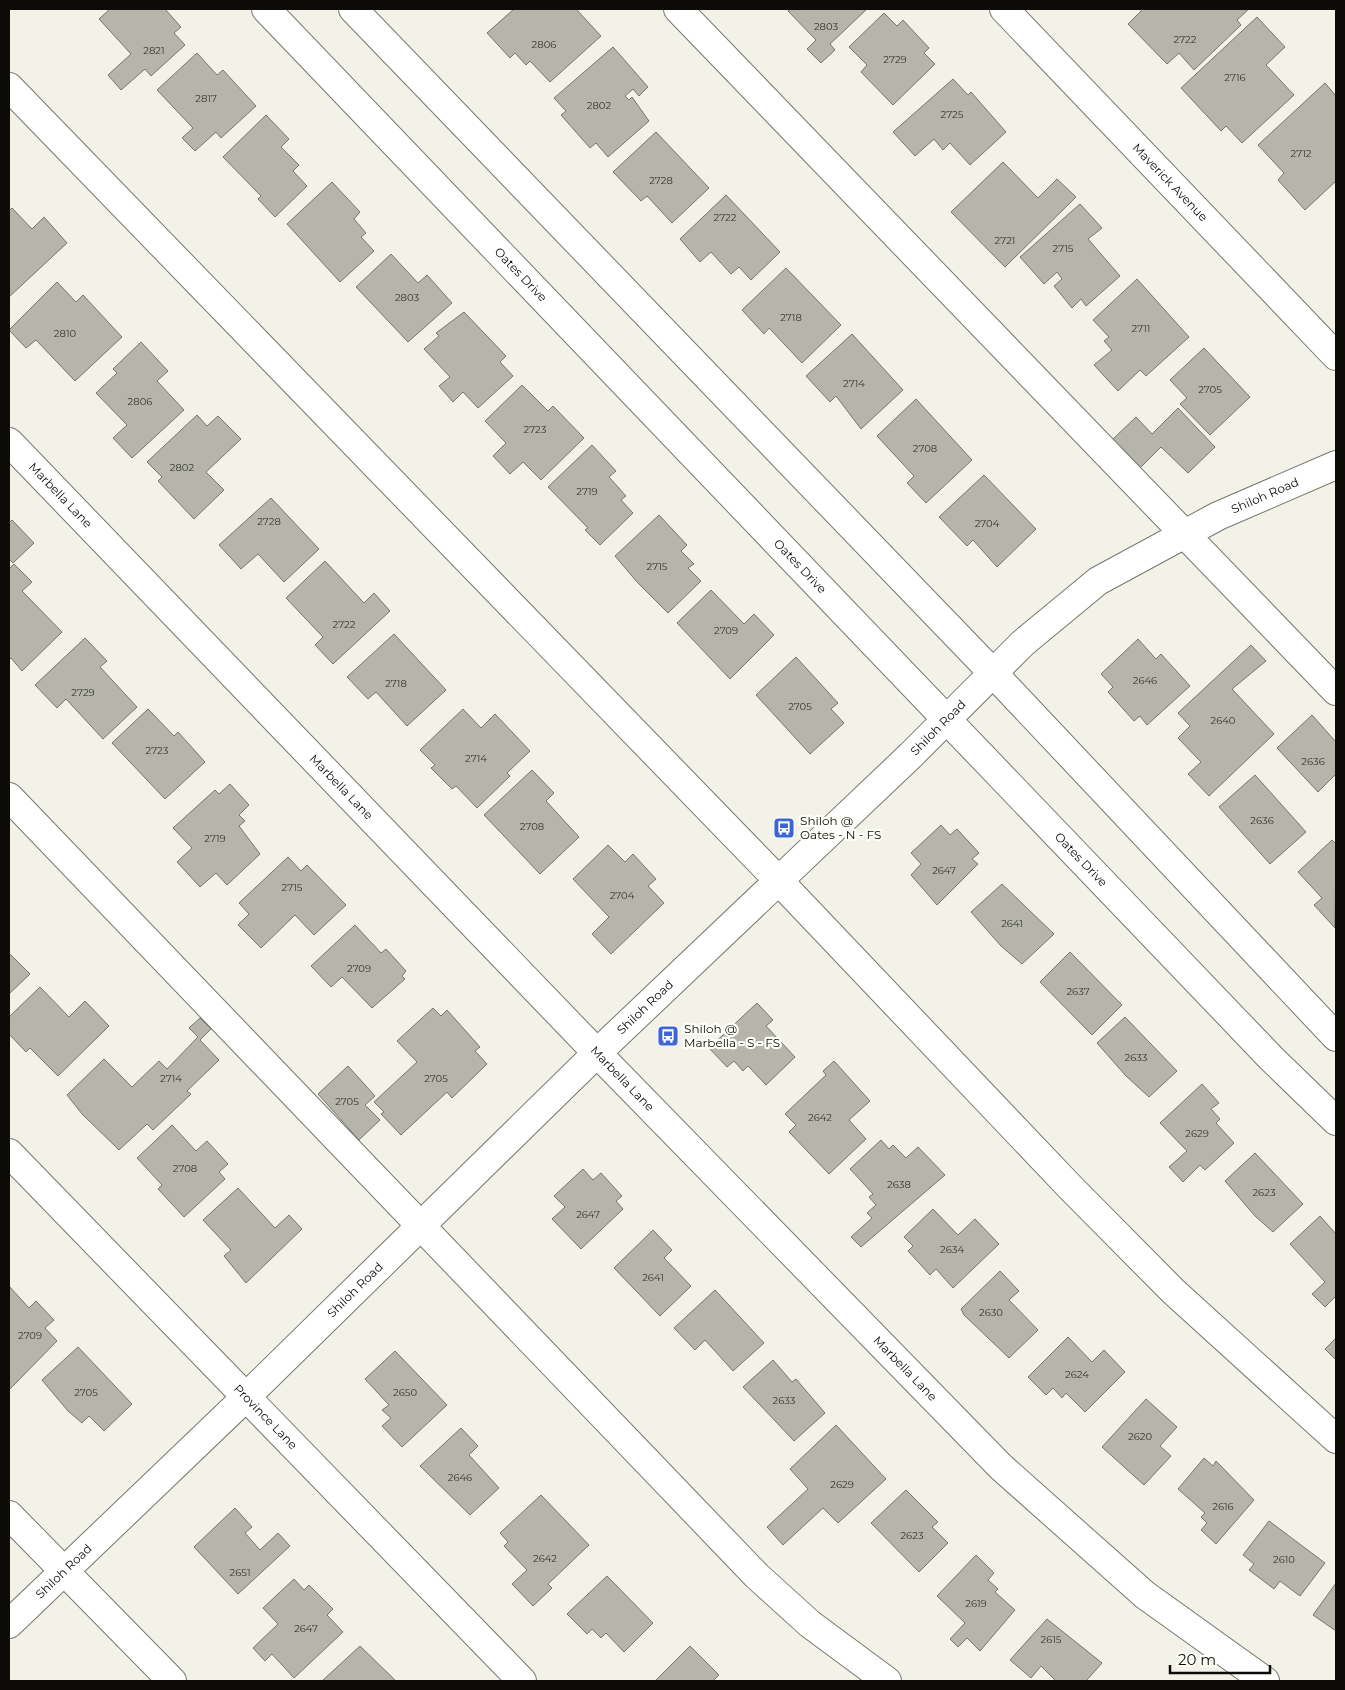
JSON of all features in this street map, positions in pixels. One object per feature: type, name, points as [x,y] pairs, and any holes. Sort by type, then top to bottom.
[{"type":"street","name":"Oates Drive","points":[[266,9],[1271,1058],[1336,1122]]},
{"type":"street","points":[[353,9],[992,672],[1336,1037]]},
{"type":"street","points":[[678,9],[1336,691]]},
{"type":"street","name":"Maverick Avenue","points":[[1004,9],[1336,356]]},
{"type":"street","points":[[9,87],[778,880],[1070,1187],[1173,1291],[1336,1439]]},
{"type":"street","name":"Marbella Lane","points":[[9,442],[597,1053],[1001,1467],[1145,1594],[1265,1681]]},
{"type":"street","name":"Shiloh Road","points":[[9,1624],[246,1397],[597,1053],[946,719],[1022,643],[1098,581],[1218,516],[1336,465]]},
{"type":"street","points":[[9,797],[757,1576],[810,1624],[887,1681]]},
{"type":"street","name":"Province Lane","points":[[9,1153],[522,1681]]},
{"type":"street","points":[[9,1515],[172,1681]]},
{"type":"building","points":[[110,9],[165,9],[181,27],[174,33],[185,45],[151,76],[145,69],[121,90],[108,75],[131,54],[99,19]]},
{"type":"building","points":[[514,9],[576,9],[601,36],[550,82],[530,61],[526,65],[515,53],[510,58],[487,33]]},
{"type":"building","points":[[791,9],[867,9],[830,44],[835,50],[821,63],[807,49],[816,40],[788,11]]},
{"type":"building","points":[[1143,9],[1249,9],[1237,20],[1241,25],[1194,70],[1179,53],[1167,64],[1128,24]]},
{"type":"building","points":[[884,13],[897,26],[903,20],[929,48],[924,53],[935,64],[893,105],[861,72],[867,65],[849,47]]},
{"type":"building","points":[[1257,17],[1285,47],[1266,65],[1294,95],[1242,143],[1226,126],[1221,131],[1181,88]]},
{"type":"building","points":[[613,47],[648,87],[639,96],[633,89],[625,96],[629,100],[632,97],[649,121],[608,157],[596,143],[590,148],[561,115],[566,111],[554,98]]},
{"type":"building","points":[[197,53],[217,75],[223,70],[256,106],[221,138],[216,132],[195,151],[182,138],[193,128],[157,90]]},
{"type":"building","points":[[953,79],[968,95],[971,92],[1006,132],[970,165],[950,143],[943,150],[934,139],[915,156],[893,132]]},
{"type":"building","points":[[1325,83],[1336,96],[1336,181],[1305,210],[1278,180],[1284,173],[1258,145]]},
{"type":"building","points":[[266,115],[289,139],[281,147],[299,165],[293,171],[307,186],[275,217],[258,199],[261,196],[223,157]]},
{"type":"building","points":[[656,132],[709,188],[672,223],[647,196],[641,201],[613,172]]},
{"type":"building","points":[[1003,162],[1038,198],[1057,179],[1076,197],[1005,267],[951,212]]},
{"type":"building","points":[[332,182],[360,212],[354,219],[366,233],[361,237],[374,251],[340,282],[287,224]]},
{"type":"building","points":[[726,195],[780,252],[751,280],[739,267],[731,274],[711,252],[700,262],[680,239]]},
{"type":"building","points":[[1080,204],[1102,228],[1088,239],[1120,276],[1086,306],[1081,299],[1072,308],[1054,286],[1062,279],[1057,272],[1044,284],[1020,257]]},
{"type":"building","points":[[12,208],[32,229],[44,217],[67,243],[9,297],[9,211]]},
{"type":"building","points":[[391,254],[418,283],[427,275],[452,303],[408,342],[356,287]]},
{"type":"building","points":[[786,268],[841,325],[802,363],[769,328],[764,334],[742,310]]},
{"type":"building","points":[[1137,279],[1189,337],[1146,376],[1140,370],[1118,391],[1094,365],[1112,350],[1104,341],[1109,337],[1093,320]]},
{"type":"building","points":[[57,282],[76,302],[83,295],[122,337],[75,381],[36,340],[26,348],[9,330]]},
{"type":"building","points":[[464,312],[506,356],[500,362],[513,376],[478,408],[463,392],[453,402],[439,386],[450,377],[424,349],[439,336],[436,333]]},
{"type":"building","points":[[852,334],[903,390],[861,429],[836,396],[830,402],[806,376]]},
{"type":"building","points":[[141,342],[168,371],[157,381],[184,410],[132,458],[113,438],[127,425],[96,393],[117,373],[113,369]]},
{"type":"building","points":[[1204,348],[1250,397],[1210,435],[1180,404],[1187,398],[1170,380]]},
{"type":"building","points":[[522,385],[548,411],[553,406],[584,438],[541,480],[523,462],[510,474],[493,456],[506,443],[485,421]]},
{"type":"building","points":[[916,399],[972,460],[926,503],[907,483],[914,476],[877,436]]},
{"type":"building","points":[[1178,408],[1215,447],[1188,473],[1161,447],[1139,469],[1111,441],[1136,417],[1152,434]]},
{"type":"building","points":[[197,415],[207,426],[218,416],[241,439],[206,472],[224,490],[194,519],[158,481],[162,477],[147,462]]},
{"type":"building","points":[[592,445],[616,471],[609,477],[626,496],[621,500],[633,513],[600,545],[585,530],[588,528],[548,487]]},
{"type":"building","points":[[984,475],[1036,529],[997,567],[973,540],[967,546],[939,517]]},
{"type":"building","points":[[271,498],[319,549],[284,582],[258,554],[241,569],[219,545]]},
{"type":"building","points":[[659,515],[687,545],[681,551],[694,564],[688,568],[701,581],[668,613],[637,582],[615,556]]},
{"type":"building","points":[[12,520],[34,543],[13,563],[9,559],[9,523]]},
{"type":"building","points":[[325,561],[364,603],[374,593],[390,611],[333,664],[315,645],[323,637],[286,598]]},
{"type":"building","points":[[14,564],[32,582],[22,591],[62,632],[22,671],[11,658],[9,660],[9,569]]},
{"type":"building","points":[[711,590],[744,624],[754,614],[774,635],[730,679],[677,623]]},
{"type":"building","points":[[394,634],[446,690],[407,726],[376,692],[368,699],[347,677]]},
{"type":"building","points":[[85,638],[107,661],[100,667],[137,707],[103,739],[66,699],[57,708],[35,685]]},
{"type":"building","points":[[1138,639],[1156,659],[1161,654],[1190,686],[1147,725],[1140,716],[1134,721],[1108,692],[1113,687],[1101,674]]},
{"type":"building","points":[[1251,645],[1266,661],[1232,689],[1274,734],[1209,796],[1188,774],[1201,762],[1178,738],[1190,726],[1178,713]]},
{"type":"building","points":[[796,657],[838,703],[831,709],[844,723],[810,754],[756,695]]},
{"type":"building","points":[[148,709],[174,736],[178,732],[205,762],[165,799],[112,743]]},
{"type":"building","points":[[463,709],[481,728],[495,714],[530,751],[507,773],[510,776],[477,808],[456,786],[452,789],[431,768],[435,765],[420,750]]},
{"type":"building","points":[[1312,715],[1336,742],[1336,774],[1318,792],[1277,748]]},
{"type":"building","points":[[532,770],[554,793],[546,801],[579,837],[540,874],[484,815]]},
{"type":"building","points":[[1255,775],[1306,832],[1270,864],[1219,807]]},
{"type":"building","points":[[230,784],[249,805],[239,815],[245,821],[239,826],[260,854],[227,885],[216,873],[200,887],[177,862],[192,848],[173,828],[215,790],[219,794]]},
{"type":"building","points":[[941,825],[950,835],[957,829],[979,853],[972,859],[978,864],[937,905],[911,875],[921,864],[911,853]]},
{"type":"building","points":[[1332,840],[1336,844],[1335,928],[1314,905],[1322,898],[1298,872]]},
{"type":"building","points":[[608,845],[625,862],[633,854],[656,879],[648,886],[664,903],[611,954],[592,934],[609,917],[573,879]]},
{"type":"building","points":[[288,857],[301,871],[307,865],[346,905],[314,935],[295,915],[261,948],[238,925],[249,914],[239,903]]},
{"type":"building","points":[[1002,884],[1054,934],[1022,964],[1001,946],[971,912]]},
{"type":"building","points":[[355,925],[381,953],[386,949],[406,971],[402,976],[405,979],[372,1008],[342,977],[331,987],[311,966]]},
{"type":"building","points":[[1070,952],[1122,1005],[1092,1035],[1040,982]]},
{"type":"building","points":[[9,953],[30,974],[9,994]]},
{"type":"building","points":[[40,987],[69,1017],[85,1001],[109,1026],[58,1076],[30,1048],[26,1052],[9,1034],[9,1017]]},
{"type":"building","points":[[757,1003],[773,1020],[766,1026],[795,1057],[766,1085],[748,1066],[743,1071],[734,1061],[727,1067],[709,1048]]},
{"type":"building","points":[[433,1008],[441,1016],[447,1010],[480,1047],[475,1051],[487,1064],[452,1098],[447,1092],[401,1135],[381,1114],[384,1112],[374,1102],[417,1062],[397,1041]]},
{"type":"building","points":[[1125,1017],[1177,1071],[1149,1097],[1126,1076],[1097,1043]]},
{"type":"building","points":[[200,1018],[211,1029],[200,1040],[219,1060],[187,1091],[191,1094],[153,1130],[147,1124],[119,1150],[82,1114],[67,1095],[104,1059],[132,1087],[159,1061],[167,1069],[198,1037],[189,1028]]},
{"type":"building","points":[[834,1061],[870,1101],[849,1120],[866,1139],[829,1174],[789,1132],[796,1125],[785,1114],[826,1075],[823,1071]]},
{"type":"building","points":[[348,1066],[375,1096],[365,1105],[380,1120],[359,1140],[318,1094]]},
{"type":"building","points":[[1202,1084],[1219,1103],[1211,1109],[1220,1119],[1216,1123],[1234,1143],[1205,1170],[1200,1165],[1183,1182],[1169,1167],[1187,1151],[1160,1123]]},
{"type":"building","points":[[172,1125],[196,1151],[207,1141],[228,1164],[219,1172],[225,1179],[184,1217],[158,1189],[162,1185],[137,1158]]},
{"type":"building","points":[[881,1140],[889,1149],[893,1145],[906,1158],[918,1147],[945,1175],[861,1247],[851,1237],[872,1218],[867,1213],[876,1205],[869,1197],[873,1194],[850,1169]]},
{"type":"building","points":[[1255,1153],[1303,1204],[1273,1232],[1255,1216],[1225,1181]]},
{"type":"building","points":[[583,1169],[593,1180],[601,1173],[622,1196],[616,1201],[623,1209],[581,1249],[552,1219],[565,1207],[554,1196]]},
{"type":"building","points":[[238,1188],[275,1228],[289,1215],[302,1229],[246,1283],[224,1256],[231,1250],[203,1220]]},
{"type":"building","points":[[933,1209],[958,1235],[975,1219],[999,1244],[953,1288],[936,1269],[930,1275],[908,1251],[913,1246],[904,1237]]},
{"type":"building","points":[[1320,1216],[1336,1234],[1336,1296],[1325,1307],[1312,1294],[1325,1282],[1290,1244]]},
{"type":"building","points":[[653,1230],[672,1250],[664,1258],[691,1286],[660,1316],[614,1268]]},
{"type":"building","points":[[1000,1271],[1019,1291],[1009,1300],[1038,1330],[1009,1358],[964,1315],[961,1309]]},
{"type":"building","points":[[9,1286],[29,1308],[36,1301],[54,1320],[45,1328],[57,1341],[9,1390]]},
{"type":"building","points":[[715,1290],[764,1343],[733,1371],[705,1340],[695,1350],[674,1328]]},
{"type":"building","points":[[1068,1337],[1092,1362],[1104,1350],[1125,1372],[1085,1412],[1066,1393],[1062,1398],[1053,1388],[1046,1395],[1028,1377]]},
{"type":"building","points":[[1336,1338],[1336,1360],[1325,1349]]},
{"type":"building","points":[[78,1347],[132,1404],[104,1431],[89,1416],[82,1423],[68,1411],[42,1380]]},
{"type":"building","points":[[395,1351],[447,1405],[402,1447],[382,1426],[391,1418],[382,1410],[389,1405],[365,1379]]},
{"type":"building","points":[[773,1360],[792,1382],[796,1379],[825,1413],[794,1441],[743,1387]]},
{"type":"building","points":[[1146,1399],[1177,1427],[1160,1446],[1171,1456],[1144,1485],[1102,1447]]},
{"type":"building","points":[[836,1425],[886,1479],[838,1523],[823,1508],[783,1545],[767,1527],[808,1489],[790,1469]]},
{"type":"building","points":[[461,1428],[478,1446],[469,1455],[499,1488],[470,1515],[420,1466]]},
{"type":"building","points":[[1204,1458],[1213,1466],[1216,1461],[1254,1500],[1216,1544],[1201,1530],[1207,1523],[1201,1517],[1205,1513],[1178,1489]]},
{"type":"building","points":[[906,1490],[938,1522],[932,1527],[948,1543],[919,1572],[871,1523]]},
{"type":"building","points":[[541,1495],[589,1545],[548,1584],[552,1588],[533,1606],[512,1584],[527,1570],[504,1546],[508,1542],[500,1533]]},
{"type":"building","points":[[235,1508],[252,1527],[245,1533],[260,1550],[278,1533],[290,1546],[238,1594],[194,1547]]},
{"type":"building","points":[[1269,1521],[1325,1563],[1300,1596],[1280,1581],[1274,1589],[1249,1570],[1254,1564],[1243,1555]]},
{"type":"building","points":[[976,1555],[994,1573],[988,1580],[998,1589],[995,1592],[1015,1610],[980,1651],[967,1638],[958,1647],[950,1639],[965,1623],[937,1596]]},
{"type":"building","points":[[607,1576],[653,1623],[624,1652],[606,1633],[601,1638],[592,1629],[587,1634],[567,1614]]},
{"type":"building","points":[[294,1579],[304,1590],[309,1585],[333,1609],[327,1615],[343,1632],[294,1678],[272,1654],[265,1661],[253,1648],[278,1624],[263,1608]]},
{"type":"building","points":[[1336,1583],[1336,1631],[1313,1615]]},
{"type":"building","points":[[1047,1619],[1102,1663],[1086,1681],[1056,1681],[1041,1666],[1031,1678],[1010,1660]]},
{"type":"building","points":[[360,1646],[396,1681],[322,1681]]},
{"type":"building","points":[[690,1646],[719,1675],[713,1681],[655,1681]]},
{"type":"place","name":"Shiloh @ Oates - N - FS","points":[[784,828]]},
{"type":"place","name":"Shiloh @ Marbella - S - FS","points":[[668,1036]]}]
